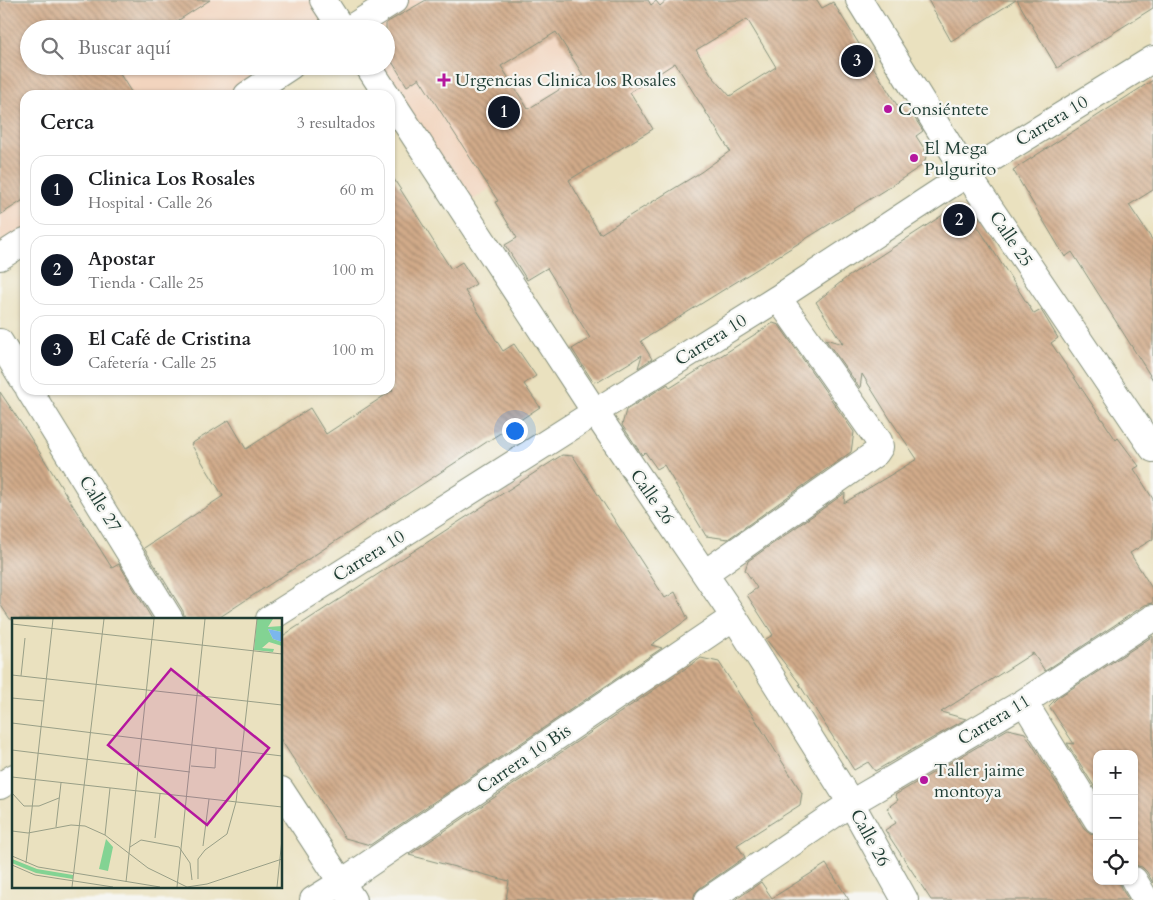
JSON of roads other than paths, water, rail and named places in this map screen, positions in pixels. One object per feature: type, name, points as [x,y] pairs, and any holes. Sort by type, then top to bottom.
[{"type":"street","points":[[323,0],[336,20]]},
{"type":"street","points":[[363,20],[395,0]]},
{"type":"street","name":"Calle 25","points":[[859,0],[967,174],[1153,449]]},
{"type":"street","name":"Carrera 10","points":[[271,618],[594,412],[778,298],[967,174],[1153,60]]},
{"type":"street","points":[[255,90],[278,75]]},
{"type":"street","points":[[374,75],[384,90]]},
{"type":"street","name":"Calle 26","points":[[395,107],[594,412],[734,617],[850,803],[905,900]]},
{"type":"street","points":[[0,257],[20,244]]},
{"type":"street","points":[[705,573],[876,453],[880,447],[879,441],[778,298]]},
{"type":"street","points":[[0,342],[20,375]]},
{"type":"street","name":"Calle 27","points":[[32,395],[169,618]]},
{"type":"street","name":"Carrera 10 Bis","points":[[313,900],[347,891],[734,617]]},
{"type":"street","name":"Carrera 11","points":[[708,900],[850,803],[1024,702],[1153,618]]},
{"type":"street","points":[[1024,702],[1093,814]]},
{"type":"street","points":[[0,786],[12,778]]},
{"type":"street","points":[[282,792],[347,891]]},
{"type":"street","points":[[1137,885],[1146,900]]},
{"type":"place","name":"El Café de Cristina","points":[[857,61]]},
{"type":"place","name":"Urgencias Clinica los Rosales","points":[[444,80]]},
{"type":"place","name":"Consiéntete","points":[[888,109]]},
{"type":"place","name":"Clinica Los Rosales","points":[[504,112]]},
{"type":"place","name":"El Mega Pulgurito","points":[[914,158]]},
{"type":"place","name":"Apostar","points":[[959,220]]},
{"type":"place","name":"Taller jaime montoya","points":[[924,780]]}]
